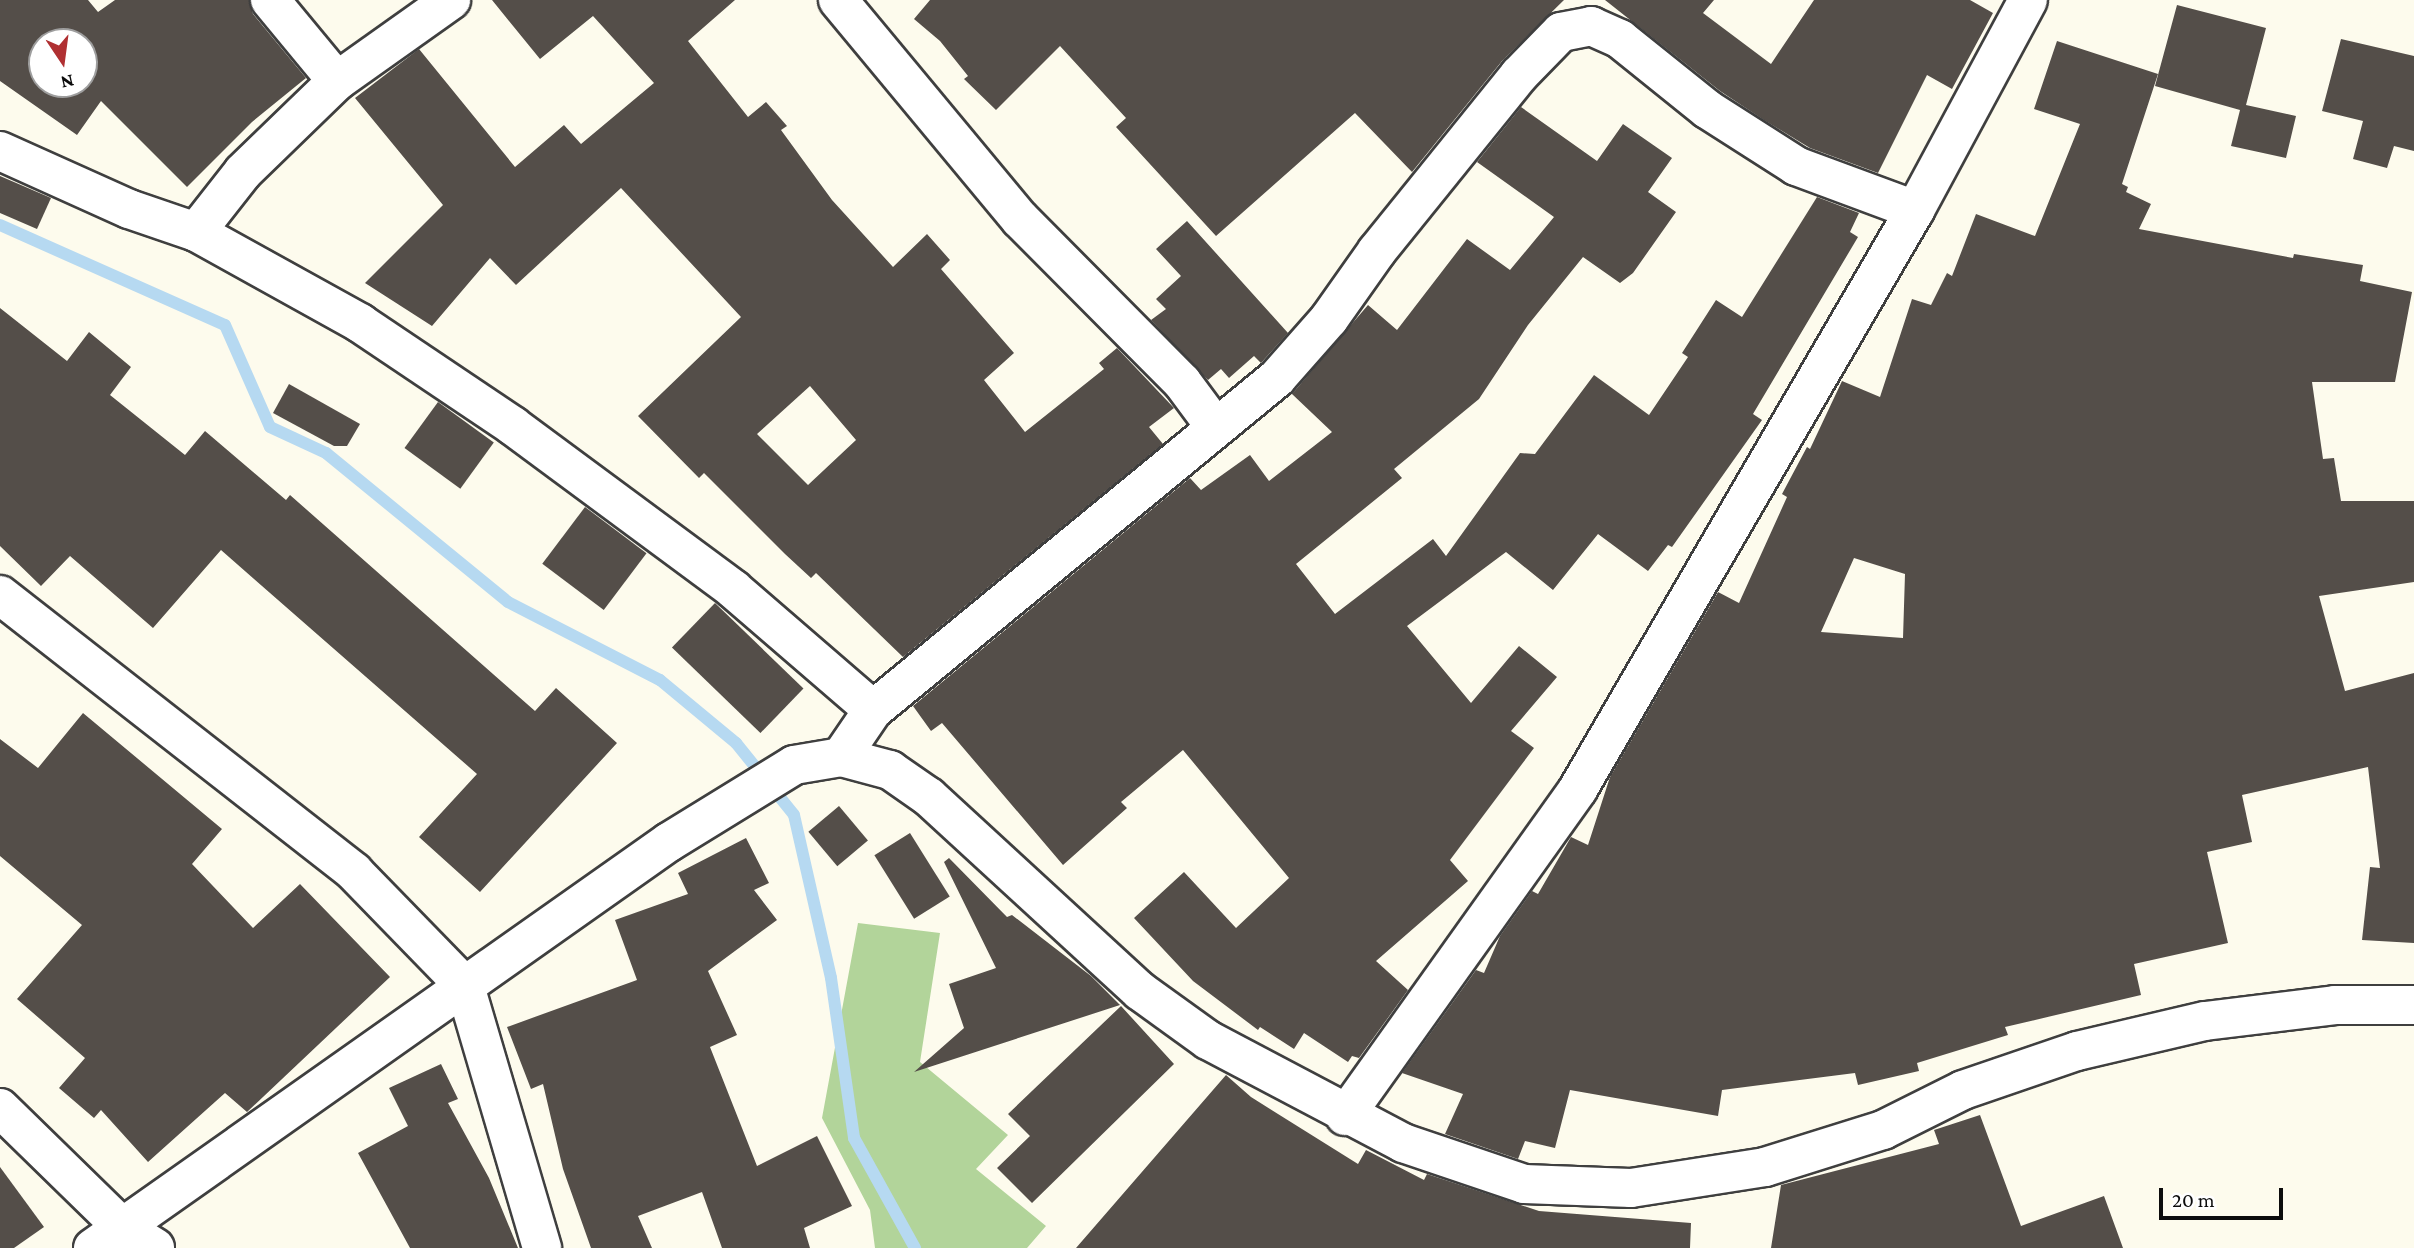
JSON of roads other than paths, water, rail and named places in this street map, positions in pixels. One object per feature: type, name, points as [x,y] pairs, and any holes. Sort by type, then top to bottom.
[{"type":"street","points":[[270,0],[337,81]]},
{"type":"street","points":[[197,232],[243,172],[337,81],[451,0]]},
{"type":"street","points":[[838,0],[1020,219],[1182,382],[1216,428]]},
{"type":"street","points":[[1345,1116],[1577,789],[1915,210],[2028,0]]},
{"type":"street","points":[[841,757],[873,710],[1276,378],[1329,319],[1377,250],[1520,75],[1561,32],[1591,26],[1619,39],[1707,109],[1796,166],[1915,210]]},
{"type":"street","points":[[0,151],[129,209],[197,232],[360,323],[513,426],[733,589],[873,710]]},
{"type":"street","points":[[0,595],[354,872],[465,986],[542,1248]]},
{"type":"street","points":[[0,1108],[133,1243],[465,986],[668,842],[794,765],[841,757],[890,770],[929,797],[1140,991],[1208,1040],[1345,1116],[1403,1143],[1524,1184],[1631,1188],[1765,1167],[1883,1130],[1964,1090],[2077,1051],[2205,1021],[2335,1005],[2414,1005]]},
{"type":"waterway","points":[[0,225],[225,325],[270,427],[326,453],[508,602],[660,680],[736,743],[794,815],[831,978],[854,1138],[915,1248]]}]
